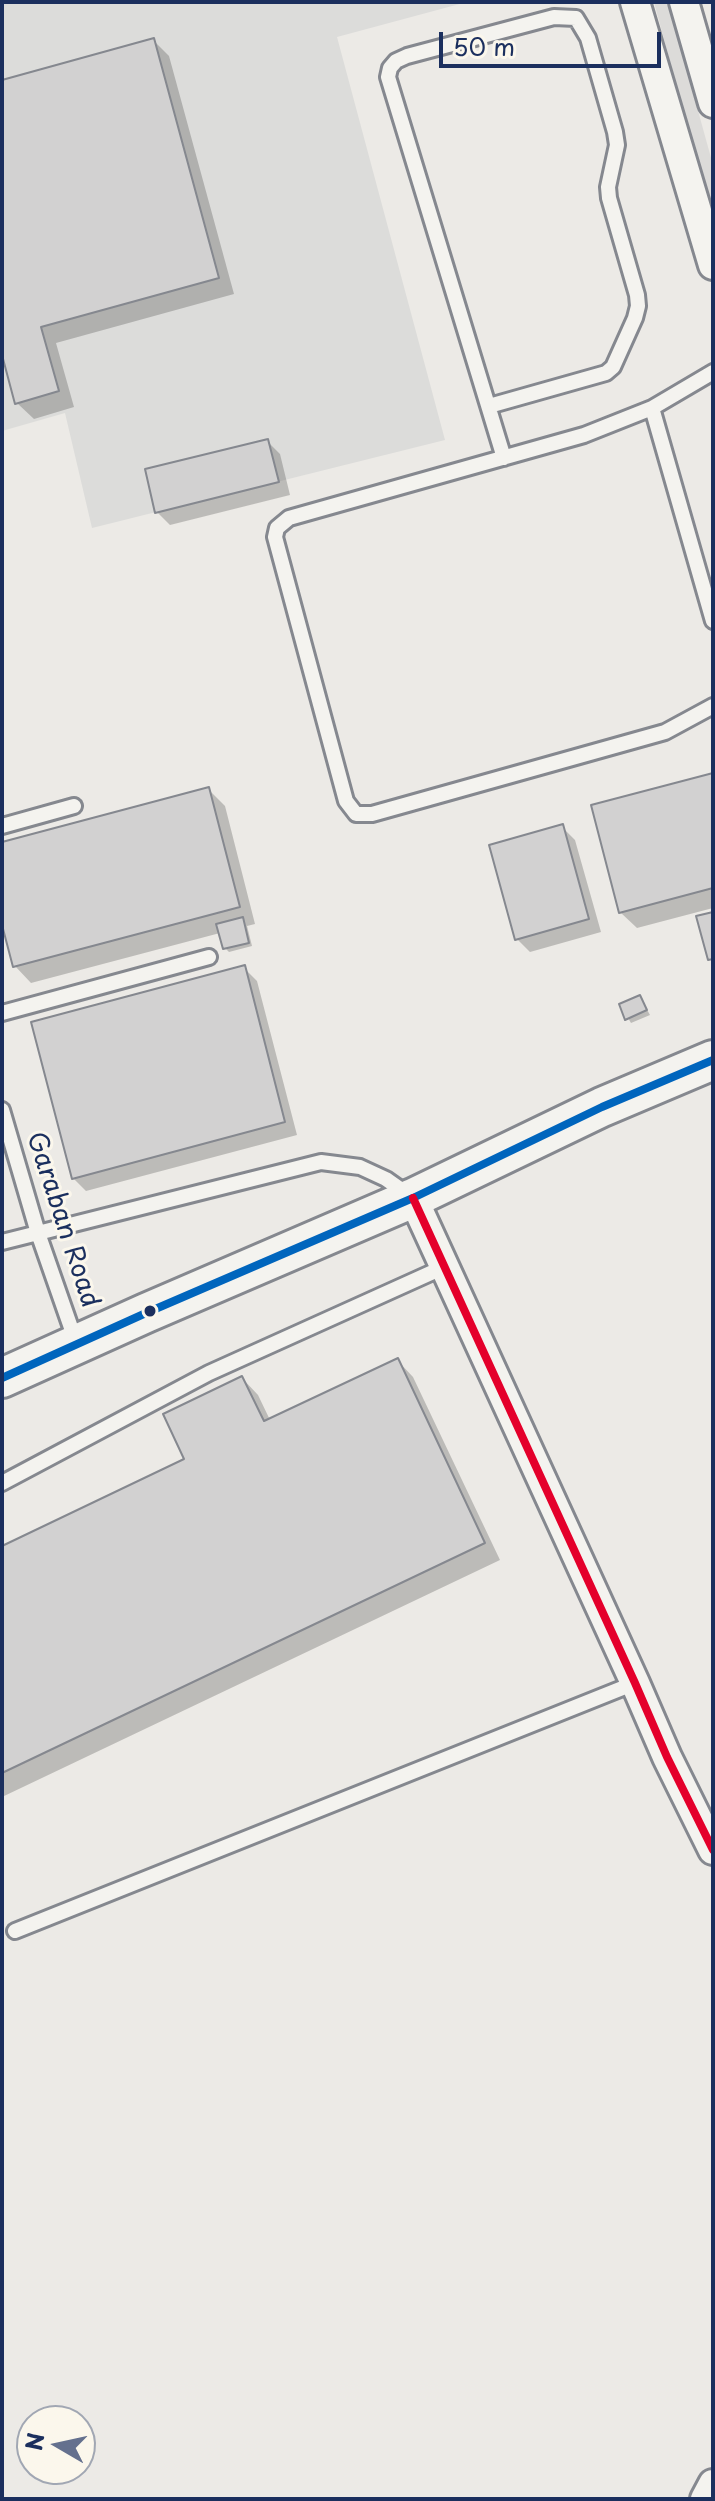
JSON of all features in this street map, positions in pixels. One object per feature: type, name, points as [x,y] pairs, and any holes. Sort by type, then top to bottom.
[{"type":"main road","points":[[2,1378],[413,1198],[602,1107],[713,1060]]},
{"type":"street","points":[[635,2],[713,265]]},
{"type":"street","points":[[684,2],[713,103]]},
{"type":"street","points":[[413,1198],[667,1757],[713,1850]]},
{"type":"street","points":[[705,2499],[713,2484]]},
{"type":"lane","points":[[489,406],[606,373],[613,367],[638,306],[609,198],[617,145],[615,132],[588,38],[576,18],[554,17],[407,56],[396,61],[388,77],[504,458]]},
{"type":"lane","points":[[713,372],[652,408],[584,435],[289,518],[277,528],[276,544],[346,801],[356,814],[372,814],[665,732],[713,706]]},
{"type":"lane","points":[[652,408],[713,621]]},
{"type":"lane","points":[[2,826],[74,806]]},
{"type":"lane","points":[[2,1013],[209,957]]},
{"type":"lane","name":"Garaban Road","points":[[2,1110],[38,1233],[77,1344]]},
{"type":"lane","points":[[2,1242],[321,1162],[360,1167],[386,1179],[413,1198]]},
{"type":"lane","points":[[2,1483],[209,1373],[444,1267]]},
{"type":"lane","points":[[15,1931],[635,1683]]},
{"type":"shaded area","points":[[2,2],[467,2],[337,37],[445,440],[92,528],[65,413],[2,431]]},
{"type":"shaded area","points":[[654,2],[668,2],[713,165],[713,222]]},
{"type":"building","points":[[154,38],[219,278],[41,327],[59,391],[15,404],[2,355],[2,80]]},
{"type":"building","points":[[268,439],[279,482],[155,513],[145,469]]},
{"type":"building","points":[[713,773],[713,888],[619,913],[591,805]]},
{"type":"building","points":[[209,787],[240,907],[13,967],[2,925],[2,842]]},
{"type":"building","points":[[563,824],[589,919],[515,940],[489,845]]},
{"type":"building","points":[[713,912],[713,959],[708,960],[696,916]]},
{"type":"building","points":[[243,917],[249,943],[223,949],[216,924]]},
{"type":"building","points":[[245,965],[285,1122],[72,1179],[31,1022]]},
{"type":"building","points":[[640,995],[647,1010],[625,1020],[619,1004]]},
{"type":"building","points":[[398,1358],[485,1543],[2,1773],[2,1546],[184,1459],[163,1414],[242,1376],[264,1421]]},
{"type":"transit line","name":"50","points":[[2,1378],[413,1198],[602,1107],[713,1060]]},
{"type":"transit line","points":[[413,1198],[667,1757],[713,1850]]}]
